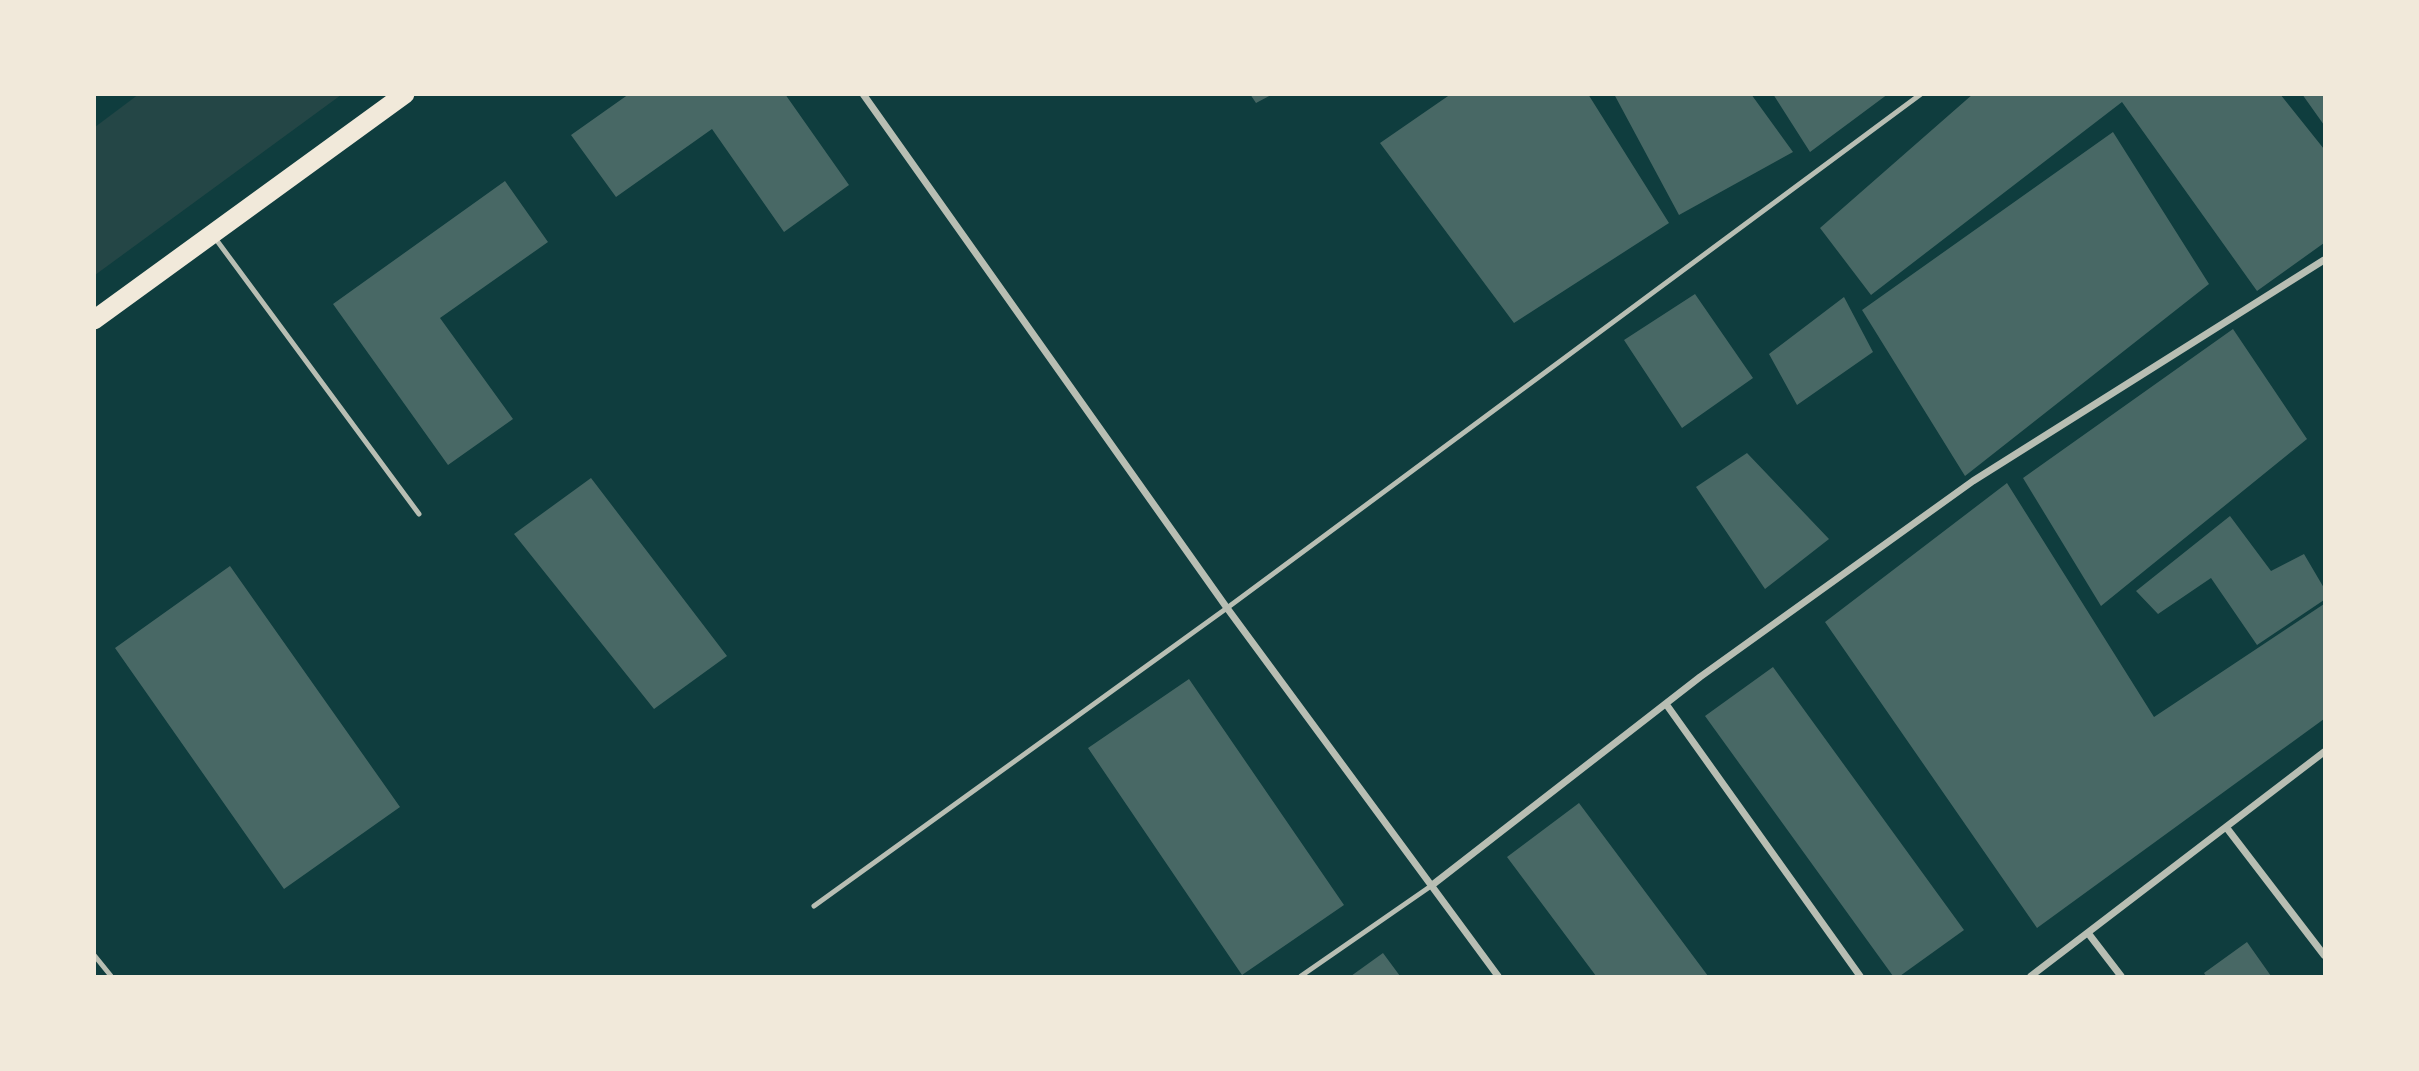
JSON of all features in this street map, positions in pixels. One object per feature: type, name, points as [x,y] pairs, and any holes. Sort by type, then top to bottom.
[{"type":"highway","points":[[94,320],[405,94]]},
{"type":"street","points":[[863,94],[1227,608],[1498,976]]},
{"type":"street","points":[[1431,886],[1665,704],[1973,481],[2325,260]]},
{"type":"street","points":[[1665,704],[1860,976]]},
{"type":"street","points":[[2031,976],[2325,752]]},
{"type":"street","points":[[2226,827],[2325,955]]},
{"type":"street","points":[[2088,933],[2121,976]]},
{"type":"lane","points":[[814,906],[1227,608],[1921,94]]},
{"type":"lane","points":[[213,234],[419,514]]},
{"type":"lane","points":[[1301,976],[1431,886]]},
{"type":"lane","points":[[94,955],[111,976]]},
{"type":"shaded area","points":[[139,94],[341,95],[95,275],[95,127]]},
{"type":"building","points":[[629,94],[785,94],[849,185],[784,232],[712,129],[616,197],[571,135]]},
{"type":"building","points":[[1250,94],[1273,94],[1256,103]]},
{"type":"building","points":[[1451,94],[1588,94],[1669,223],[1514,323],[1380,143]]},
{"type":"building","points":[[1614,94],[1751,94],[1793,152],[1679,215]]},
{"type":"building","points":[[1773,94],[1888,94],[1810,152]]},
{"type":"building","points":[[1973,94],[2280,94],[2324,149],[2324,243],[2257,291],[2122,102],[1871,295],[1820,228]]},
{"type":"building","points":[[2302,94],[2324,94],[2324,125]]},
{"type":"building","points":[[2113,132],[2209,284],[1965,476],[1862,310]]},
{"type":"building","points":[[505,181],[548,242],[440,318],[513,419],[448,465],[333,304]]},
{"type":"building","points":[[1695,294],[1753,378],[1682,428],[1624,340]]},
{"type":"building","points":[[1844,297],[1873,352],[1797,405],[1769,354]]},
{"type":"building","points":[[2233,329],[2307,439],[2101,606],[2023,478]]},
{"type":"building","points":[[1747,453],[1829,539],[1765,589],[1696,487]]},
{"type":"building","points":[[591,478],[727,656],[654,709],[514,534]]},
{"type":"building","points":[[2007,483],[2154,717],[2324,604],[2324,719],[2037,928],[1825,622]]},
{"type":"building","points":[[2230,516],[2271,571],[2304,554],[2324,588],[2324,600],[2257,645],[2211,578],[2158,614],[2136,591]]},
{"type":"building","points":[[230,566],[400,807],[284,889],[115,648]]},
{"type":"building","points":[[1773,667],[1964,930],[1900,976],[1893,976],[1705,716]]},
{"type":"building","points":[[1189,679],[1344,905],[1242,975],[1088,748]]},
{"type":"building","points":[[1579,803],[1708,976],[1596,976],[1507,857]]},
{"type":"building","points":[[2247,942],[2271,976],[2206,976],[2204,973]]},
{"type":"building","points":[[1383,953],[1400,976],[1351,976]]}]
